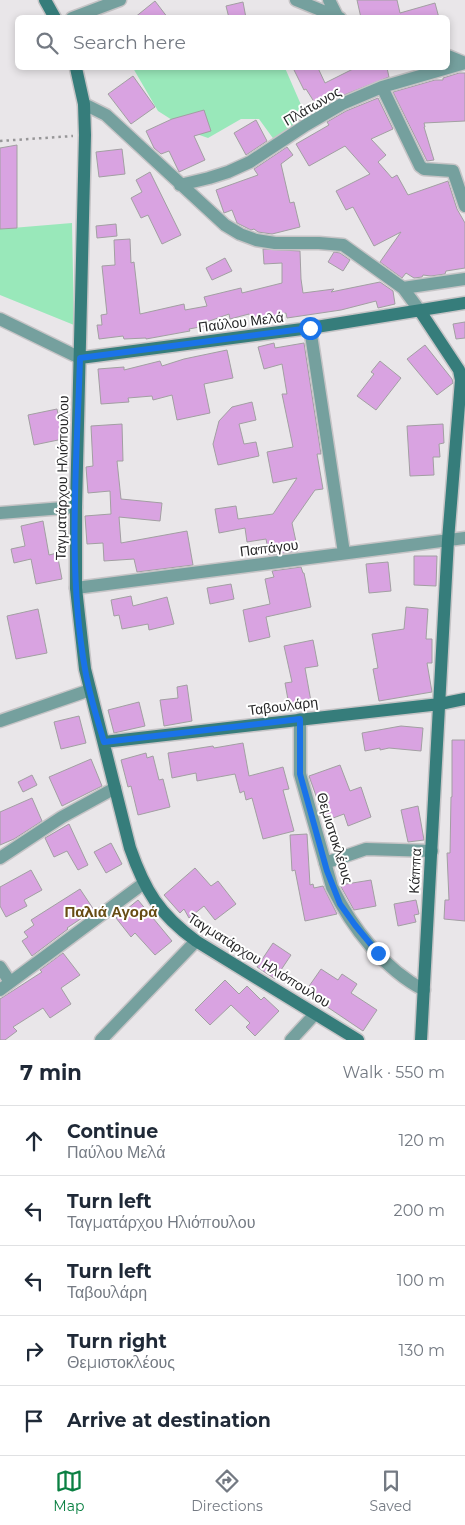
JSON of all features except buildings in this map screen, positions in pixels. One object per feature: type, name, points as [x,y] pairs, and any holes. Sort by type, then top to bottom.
[{"type":"street","points":[[45,0],[53,15]]},
{"type":"street","points":[[80,15],[120,0]]},
{"type":"street","points":[[296,0],[333,15]]},
{"type":"street","points":[[329,0],[337,15]]},
{"type":"street","points":[[450,57],[465,63]]},
{"type":"street","name":"Πλάτωνος","points":[[450,67],[465,63]]},
{"type":"street","name":"Ταγματάρχου Ηλιόπουλου","points":[[77,70],[84,104],[85,135],[76,507],[76,588],[85,669],[130,848],[144,883],[161,910],[178,927],[196,941],[358,1040]]},
{"type":"street","name":"Πλάτωνος","points":[[180,185],[209,178],[250,162],[342,104],[382,87],[441,70]]},
{"type":"street","points":[[382,87],[420,166],[424,169],[453,171],[465,206]]},
{"type":"street","points":[[84,104],[106,116],[225,225],[240,234],[256,240],[275,243],[318,242],[343,245],[402,288],[420,311]]},
{"type":"street","points":[[402,288],[465,279]]},
{"type":"street","name":"Παύλου Μελά","points":[[80,358],[310,328],[465,303]]},
{"type":"street","name":"Κάππα","points":[[420,311],[459,370],[461,380],[448,540],[420,1040]]},
{"type":"street","points":[[0,319],[80,358]]},
{"type":"street","points":[[310,328],[344,553]]},
{"type":"street","points":[[0,513],[76,507]]},
{"type":"street","name":"Παπάγου","points":[[76,588],[465,538]]},
{"type":"street","points":[[0,721],[90,690]]},
{"type":"street","name":"Ταβουλάρη","points":[[104,742],[440,704],[465,699]]},
{"type":"street","name":"Θεμιστοκλέους","points":[[300,719],[300,774],[332,887],[340,904],[378,953],[402,976],[424,990]]},
{"type":"street","points":[[0,858],[62,817],[115,788]]},
{"type":"street","points":[[325,864],[366,849],[432,851]]},
{"type":"street","points":[[0,967],[5,986],[144,883]]},
{"type":"street","points":[[101,1040],[196,941]]},
{"type":"street","points":[[291,1040],[315,1014]]},
{"type":"path","points":[[0,141],[85,135]]},
{"type":"green space","points":[[134,70],[286,70],[305,114],[275,141],[259,119],[241,119],[208,138],[191,132],[158,111]]},
{"type":"green space","points":[[72,223],[74,325],[0,295],[0,229]]},
{"type":"district","name":"Παλιά Αγορά","points":[[111,911]]},
{"type":"route","points":[[310,328],[80,358],[75,552],[81,643],[85,669],[104,742],[300,719],[300,774],[332,887],[340,904],[378,953]]}]
